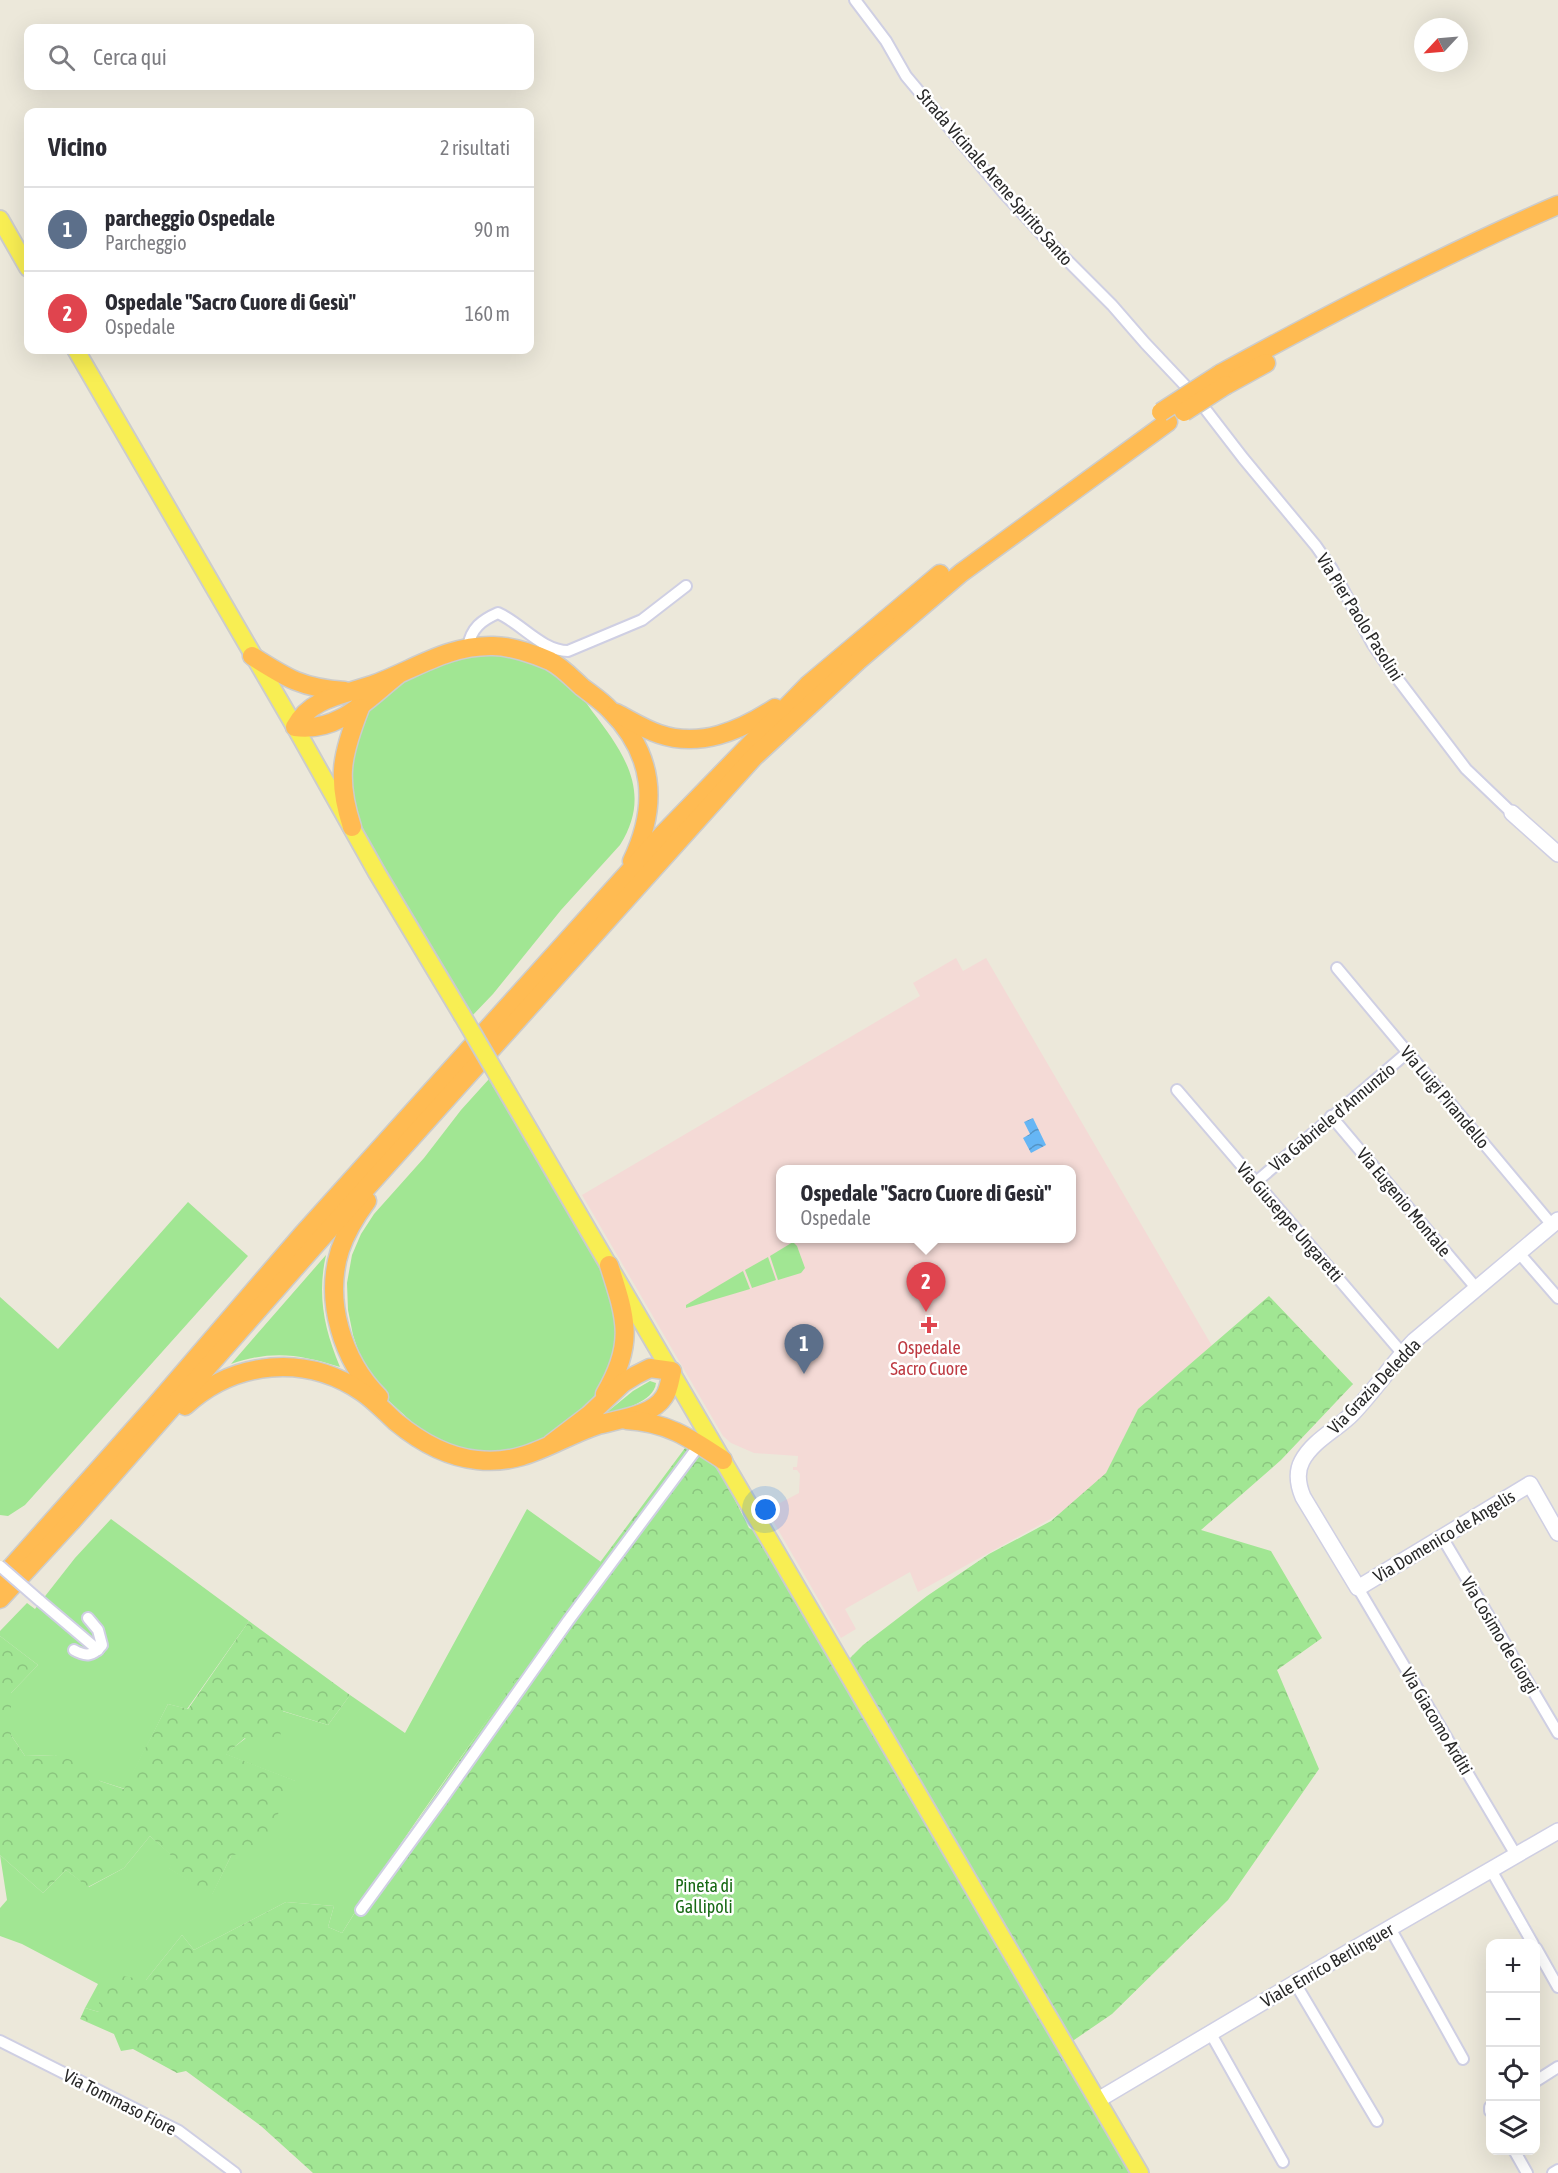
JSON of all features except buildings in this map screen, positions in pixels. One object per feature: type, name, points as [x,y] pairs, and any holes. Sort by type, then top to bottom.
[{"type":"highway","points":[[0,1580],[154,1407],[301,1236],[663,834],[808,685],[952,564],[1164,417],[1350,303],[1445,256],[1558,205]]},
{"type":"highway","points":[[1223,380],[1440,270],[1520,232],[1558,218]]},
{"type":"highway","points":[[0,1599],[754,757],[858,660],[961,573],[1164,417]]},
{"type":"highway","points":[[399,674],[360,708],[321,727],[308,729],[295,727],[301,715],[310,707],[346,691],[369,686],[399,674],[445,652],[468,647],[495,646],[550,662],[611,710],[660,734],[706,738],[728,734],[749,725],[808,685]]},
{"type":"highway","points":[[252,656],[300,685],[346,691]]},
{"type":"highway","points":[[352,827],[343,791],[343,759],[360,708]]},
{"type":"highway","points":[[611,710],[642,757],[648,783],[648,814],[640,844],[623,879]]},
{"type":"highway","points":[[423,1440],[372,1390],[352,1361],[337,1317],[335,1274],[340,1252],[356,1217],[369,1198],[435,1123],[455,1090]]},
{"type":"highway","points":[[589,1415],[613,1381],[622,1359],[626,1335],[624,1311],[609,1265]]},
{"type":"highway","points":[[71,1522],[119,1480],[187,1404],[214,1384],[250,1369],[290,1366],[340,1379],[362,1392],[410,1433],[423,1440],[457,1457],[494,1461],[522,1457],[597,1426],[645,1412],[662,1401],[668,1390],[672,1371],[655,1368],[642,1371],[623,1383],[589,1415],[551,1444]]},
{"type":"highway","points":[[618,1420],[654,1423],[669,1427],[723,1460]]},
{"type":"main road","points":[[0,219],[24,261]]},
{"type":"main road","points":[[78,354],[377,873],[672,1371],[1140,2173]]},
{"type":"street","name":"Strada Vicinale Arene Spirito Santo","points":[[855,0],[886,41],[906,76],[1002,192],[1112,304],[1196,397]]},
{"type":"street","name":"Via Pier Paolo Pasolini","points":[[1196,397],[1316,546],[1332,569],[1372,644],[1386,665],[1467,769],[1558,854]]},
{"type":"street","points":[[468,647],[470,636],[477,626],[498,613],[546,643],[561,651],[568,651],[642,620],[686,586]]},
{"type":"street","name":"Via Luigi Pirandello","points":[[1337,968],[1555,1223]]},
{"type":"street","name":"Via Gabriele d'Annunzio","points":[[1256,1182],[1408,1052]]},
{"type":"street","name":"Via Giuseppe Ungaretti","points":[[1177,1090],[1402,1353]]},
{"type":"street","name":"Via Eugenio Montale","points":[[1331,1116],[1477,1289]]},
{"type":"street","name":"Via Grazia Deledda","points":[[1358,1588],[1299,1488],[1299,1470],[1303,1458],[1314,1445],[1354,1412],[1402,1353],[1555,1223]]},
{"type":"street","points":[[1519,1253],[1558,1298]]},
{"type":"street","points":[[361,1910],[568,1621],[700,1444]]},
{"type":"street","name":"Via Domenico de Angelis","points":[[1358,1588],[1530,1484],[1558,1533]]},
{"type":"street","name":"Via Cosimo de Giorgi","points":[[1442,1537],[1558,1732]]},
{"type":"street","points":[[0,1566],[98,1650]]},
{"type":"street","name":"Via Giacomo Arditi","points":[[1358,1588],[1516,1855]]},
{"type":"street","points":[[74,1650],[84,1655],[92,1655],[102,1645],[98,1630],[88,1618]]},
{"type":"street","name":"Viale Enrico Berlinguer","points":[[1098,2100],[1558,1831]]},
{"type":"street","points":[[1491,1870],[1530,1939]]},
{"type":"street","points":[[1390,1928],[1463,2059]]},
{"type":"street","points":[[1540,1955],[1558,1987]]},
{"type":"street","points":[[1295,1983],[1377,2121]]},
{"type":"street","points":[[1211,2034],[1283,2162]]},
{"type":"street","name":"Via Tommaso Fiore","points":[[0,2041],[178,2132],[235,2173]]},
{"type":"street","points":[[1540,2078],[1558,2067]]},
{"type":"street","points":[[1516,2155],[1527,2173]]},
{"type":"street","points":[[1553,2173],[1558,2170]]},
{"type":"shaded area","name":"Ospedale Sacro Cuore","points":[[956,958],[963,971],[986,958],[1247,1406],[1208,1432],[918,1592],[910,1572],[845,1609],[856,1629],[841,1638],[773,1521],[776,1502],[778,1504],[799,1493],[800,1474],[797,1470],[793,1470],[793,1467],[797,1467],[798,1456],[754,1453],[731,1443],[723,1436],[582,1195],[920,996],[913,983]]},
{"type":"green space","points":[[501,654],[545,667],[563,678],[577,691],[615,742],[624,758],[634,791],[634,808],[630,826],[620,845],[561,910],[493,994],[471,1017],[357,824],[346,772],[368,710],[406,678],[462,655]]},
{"type":"green space","points":[[489,1079],[602,1270],[614,1296],[619,1347],[595,1401],[546,1440],[506,1453],[461,1451],[435,1439],[414,1424],[376,1389],[365,1371],[353,1335],[348,1310],[347,1283],[352,1255],[361,1234],[374,1214]]},
{"type":"green space","points":[[188,1202],[248,1256],[25,1505],[8,1516],[0,1515],[0,1297],[58,1349]]},
{"type":"green space","points":[[794,1243],[805,1268],[801,1273],[778,1280],[770,1256]]},
{"type":"green space","points":[[326,1255],[322,1298],[326,1325],[340,1367],[286,1355],[260,1357],[231,1364]]},
{"type":"green space","points":[[768,1257],[776,1280],[752,1288],[745,1270]]},
{"type":"green space","points":[[743,1271],[750,1289],[686,1308],[686,1305]]},
{"type":"green space","name":"Pineta di Gallipoli","points":[[1269,1296],[1353,1384],[1281,1460],[1201,1530],[1271,1551],[1322,1638],[1277,1670],[1319,1769],[1228,1900],[1112,2014],[1058,2051],[1130,2173],[313,2173],[261,2126],[186,2071],[177,2073],[133,2049],[121,2051],[114,2034],[80,2019],[85,2008],[99,2012],[99,1993],[111,1974],[146,1980],[182,1935],[194,1950],[286,1902],[334,1906],[328,1927],[342,1933],[543,1639],[688,1444],[713,1464],[725,1480],[749,1528],[753,1530],[819,1643],[850,1658],[863,1645],[927,1596],[989,1554],[1051,1521],[1106,1473],[1138,1409]]},
{"type":"green space","points":[[650,1381],[656,1383],[654,1390],[644,1400],[606,1413],[633,1391]]},
{"type":"green space","points":[[527,1509],[601,1562],[449,1774],[342,1933],[328,1927],[334,1906],[286,1902],[194,1950],[182,1935],[146,1980],[99,1993],[99,2012],[85,2008],[98,1984],[22,1944],[0,1936],[0,1908],[7,1900],[0,1855],[43,1893],[66,1870],[89,1887],[124,1868],[150,1836],[176,1859],[169,1868],[212,1894],[231,1856],[295,1781],[225,1754],[282,1711],[328,1725],[350,1695],[405,1733]]},
{"type":"green space","points":[[111,1519],[249,1621],[187,1709],[168,1704],[125,1789],[100,1781],[55,1755],[25,1756],[11,1735],[11,1693],[38,1665],[0,1636],[0,1631],[27,1603],[35,1609],[75,1558]]},
{"type":"green space","points":[[249,1621],[350,1695],[328,1725],[283,1711],[280,1739],[254,1747],[245,1738],[226,1754],[296,1781],[260,1847],[231,1856],[212,1895],[168,1868],[175,1859],[150,1836],[124,1868],[88,1887],[66,1870],[43,1893],[0,1855],[0,1636],[38,1665],[11,1693],[11,1735],[25,1756],[55,1755],[88,1765],[100,1781],[124,1789],[168,1704],[188,1709]]},
{"type":"water","points":[[1033,1118],[1046,1145],[1031,1153],[1023,1138],[1030,1134],[1024,1122]]},
{"type":"place","name":"Ospedale \"Sacro Cuore di Gesù\"","points":[[926,1312]]},
{"type":"place","name":"Ospedale Sacro Cuore","points":[[929,1325]]},
{"type":"place","name":"parcheggio Ospedale","points":[[804,1374]]}]
